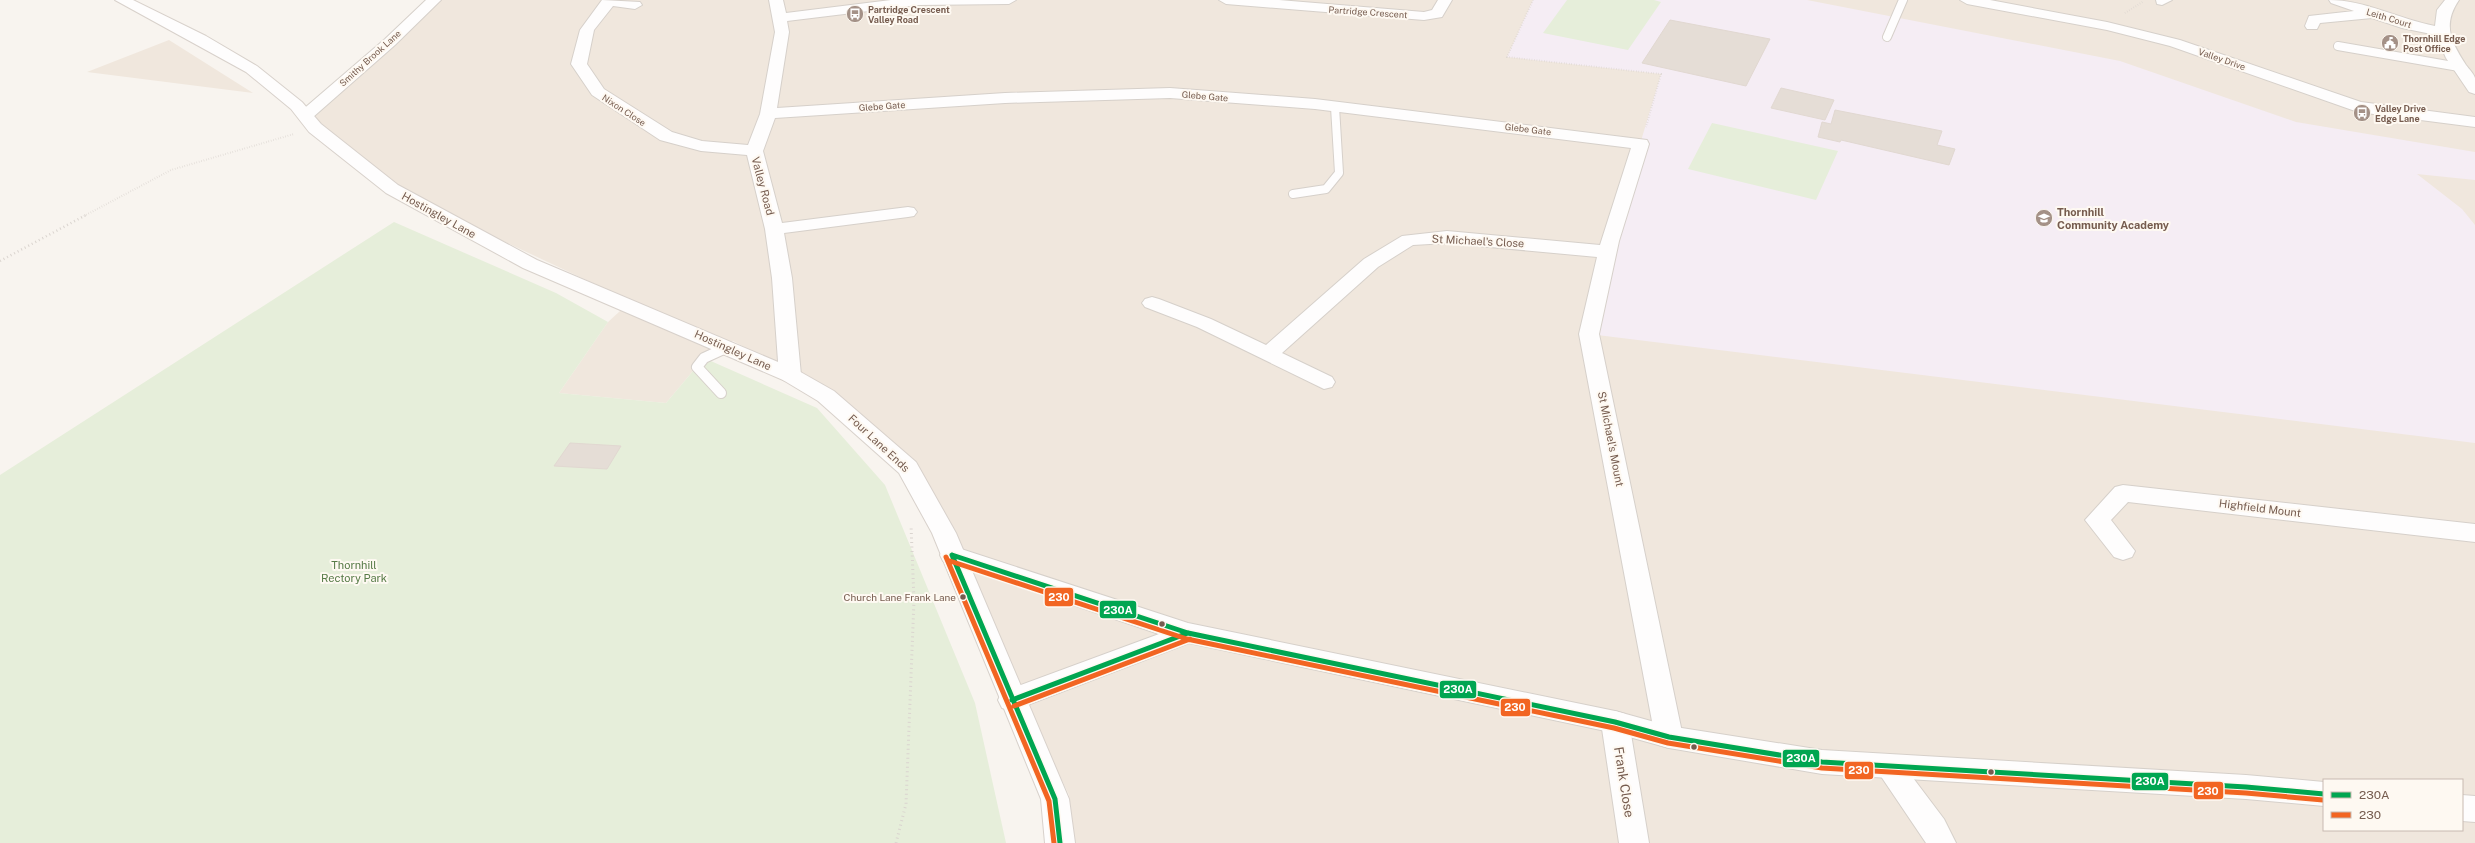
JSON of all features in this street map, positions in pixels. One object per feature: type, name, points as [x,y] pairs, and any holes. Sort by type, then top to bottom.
[{"type":"street","name":"Hostingley Lane","points":[[122,0],[226,54],[270,82],[311,121],[392,189],[530,264],[728,347],[790,375]]},
{"type":"street","name":"Smithy Brook Lane","points":[[311,121],[434,0]]},
{"type":"street","name":"Valley Road","points":[[776,0],[778,18],[782,32],[768,114],[754,152],[774,229],[782,278],[790,375]]},
{"type":"street","points":[[778,18],[918,1],[1009,0]]},
{"type":"street","name":"Partridge Crescent","points":[[1226,0],[1424,16],[1437,14],[1445,0]]},
{"type":"street","name":"Valley Drive","points":[[1966,0],[2107,26],[2175,43],[2228,60],[2358,107],[2475,122]]},
{"type":"street","name":"Leith Court","points":[[2336,0],[2371,14],[2407,25],[2442,32]]},
{"type":"street","points":[[2452,0],[2446,6],[2442,16],[2442,32],[2460,67],[2475,89]]},
{"type":"street","name":"Nixon Close","points":[[635,5],[609,1],[588,30],[578,64],[598,92],[666,136],[701,146],[754,152]]},
{"type":"street","points":[[2312,26],[2314,19],[2371,14]]},
{"type":"street","name":"Glebe Gate","points":[[768,114],[1005,98],[1170,93],[1335,107],[1641,144]]},
{"type":"street","name":"St Michael's Mount","points":[[1641,144],[1609,252],[1589,334],[1669,737]]},
{"type":"street","points":[[774,229],[908,212]]},
{"type":"street","name":"St Michael's Close","points":[[1268,355],[1371,263],[1410,240],[1447,236],[1609,252]]},
{"type":"street","points":[[1152,303],[1204,323],[1324,382]]},
{"type":"street","name":"Four Lane Ends","points":[[790,375],[826,396],[908,468],[948,544],[1012,700],[1055,799],[1060,843]]},
{"type":"street","name":"Highfield Mount","points":[[2123,551],[2097,520],[2123,493],[2475,533]]},
{"type":"street","points":[[948,544],[1011,576],[1188,633],[1614,722],[1669,737],[1822,762],[2246,787],[2323,794]]},
{"type":"street","points":[[1012,700],[1188,633]]},
{"type":"street","name":"Frank Close","points":[[1614,722],[1634,843]]},
{"type":"street","points":[[1888,766],[1934,828],[1942,843]]},
{"type":"street","points":[[2463,808],[2475,809]]},
{"type":"lane","points":[[1887,37],[1903,0]]},
{"type":"lane","points":[[2338,46],[2460,67]]},
{"type":"lane","points":[[1293,194],[1326,189],[1339,174],[1335,107]]},
{"type":"lane","points":[[721,393],[697,367],[704,358],[728,347]]},
{"type":"path","points":[[1532,0],[1507,57],[1661,74],[1641,144]]},
{"type":"path","points":[[2107,26],[2143,1],[2163,1]]},
{"type":"path","points":[[0,262],[171,170],[311,121]]},
{"type":"path","points":[[896,843],[906,804],[914,600],[910,522]]},
{"type":"shaded area","points":[[436,0],[2475,0],[2475,843],[1073,843],[1069,795],[906,455],[838,396],[733,341],[704,358],[666,403],[559,393],[608,322],[631,301],[392,189],[306,115]]},
{"type":"shaded area","name":"Thornhill Community Academy","points":[[1533,0],[1807,0],[2120,61],[2296,122],[2475,152],[2475,180],[2417,174],[2462,209],[2475,225],[2475,443],[1589,334],[1620,211],[1661,74],[1507,57]]},
{"type":"shaded area","points":[[169,40],[253,93],[87,72]]},
{"type":"green space","points":[[1567,0],[1654,0],[1661,2],[1628,50],[1543,33]]},
{"type":"green space","points":[[1712,123],[1838,151],[1816,200],[1688,169]]},
{"type":"green space","name":"Thornhill Rectory Park","points":[[394,222],[556,293],[608,322],[559,393],[666,403],[704,358],[817,408],[885,485],[975,703],[1006,843],[0,843],[0,475]]},
{"type":"building","points":[[1670,20],[1770,39],[1746,86],[1642,63]]},
{"type":"building","points":[[1781,88],[1834,100],[1825,120],[1771,108]]},
{"type":"building","points":[[1835,110],[1942,131],[1937,145],[1955,149],[1949,165],[1841,140],[1840,142],[1818,137],[1822,122],[1831,124]]},
{"type":"building","points":[[570,443],[621,446],[607,469],[554,466]]},
{"type":"transit line","name":"230A","points":[[952,555],[1188,633],[1615,722],[1669,737],[1822,762],[2246,787],[2323,794]]},
{"type":"transit line","name":"230A","points":[[952,555],[1055,799],[1060,843]]},
{"type":"transit line","name":"230","points":[[946,557],[1049,801],[1054,843]]},
{"type":"transit line","name":"230","points":[[950,561],[1187,639],[1614,728],[1668,743],[1822,768],[2246,793],[2323,800]]},
{"type":"transit line","name":"230A","points":[[1012,700],[1188,633]]},
{"type":"transit line","name":"230","points":[[1014,706],[1190,639]]},
{"type":"place","name":"Partridge Crescent Valley Road","points":[[855,14]]},
{"type":"place","name":"Thornhill Edge Post Office","points":[[2390,43]]},
{"type":"place","name":"Valley Drive Edge Lane","points":[[2362,113]]},
{"type":"place","name":"Thornhill Community Academy","points":[[2044,218]]},
{"type":"place","name":"Church Lane Frank Lane","points":[[963,597]]}]
